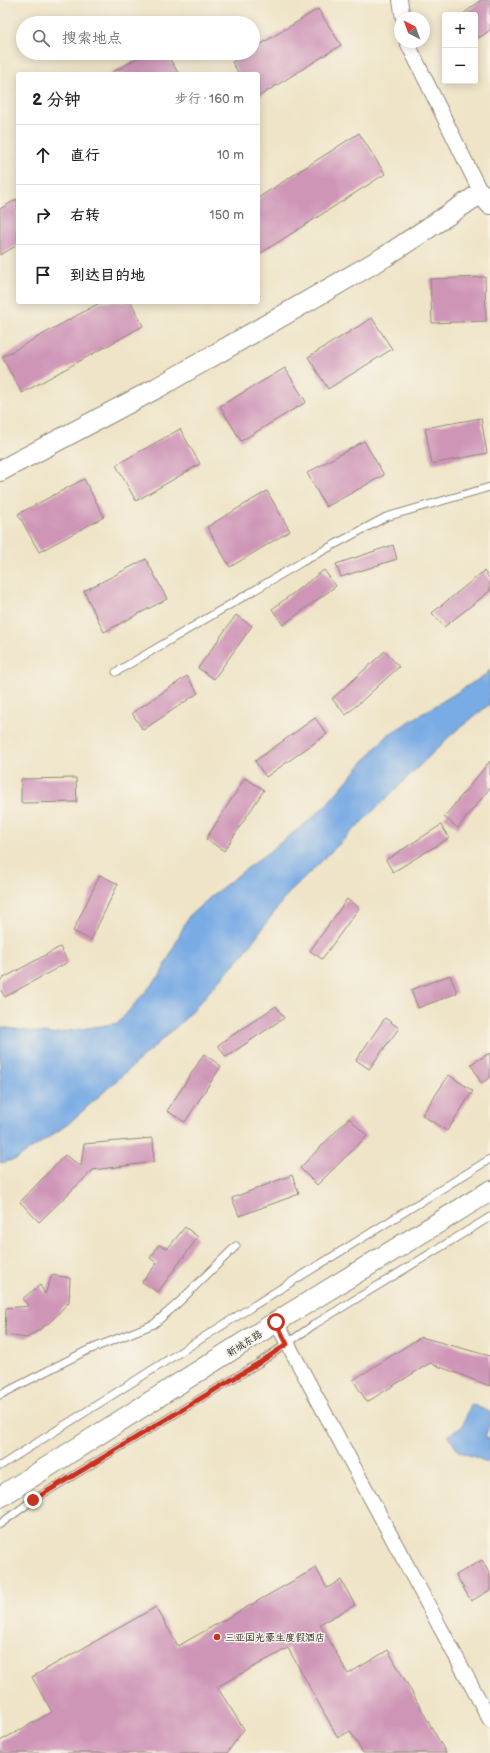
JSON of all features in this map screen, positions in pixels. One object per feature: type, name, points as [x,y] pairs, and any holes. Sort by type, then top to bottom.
[{"type":"main road","points":[[0,471],[157,388],[386,256],[487,195]]},
{"type":"main road","name":"新城东路","points":[[0,1497],[276,1322],[490,1191]]},
{"type":"street","points":[[400,0],[402,12]]},
{"type":"street","points":[[410,48],[487,195]]},
{"type":"street","points":[[276,1322],[490,1720]]},
{"type":"lane","points":[[116,672],[302,562],[386,517],[490,487]]},
{"type":"lane","points":[[0,1466],[280,1289],[490,1159]]},
{"type":"lane","points":[[0,1524],[33,1500],[253,1367],[322,1320],[490,1217]]},
{"type":"lane","points":[[0,1395],[86,1351],[154,1324],[177,1304],[236,1246]]},
{"type":"water","points":[[490,669],[490,704],[452,734],[287,895],[244,953],[185,1019],[68,1124],[17,1159],[0,1163],[0,1027],[51,1034],[118,1023],[161,974],[188,917],[215,893],[306,823],[325,806],[386,736],[487,674]]},
{"type":"water","points":[[471,1404],[490,1412],[490,1423],[485,1437],[490,1439],[490,1463],[458,1451],[448,1435],[462,1427]]},
{"type":"building","points":[[481,0],[490,0],[490,30],[479,38],[478,12],[466,12]]},
{"type":"building","points":[[318,9],[341,45],[260,96],[260,72],[238,72],[232,62],[235,60],[260,60],[260,45]]},
{"type":"building","points":[[134,60],[170,60],[178,72],[113,72]]},
{"type":"building","points":[[359,133],[385,174],[260,254],[260,197]]},
{"type":"building","points":[[16,200],[16,246],[0,255],[0,209]]},
{"type":"building","points":[[485,277],[486,321],[432,323],[430,279]]},
{"type":"building","points":[[97,304],[132,304],[143,326],[22,393],[2,357]]},
{"type":"building","points":[[372,318],[392,349],[328,389],[308,357]]},
{"type":"building","points":[[285,368],[306,402],[241,441],[220,406]]},
{"type":"building","points":[[481,418],[487,453],[432,464],[425,428]]},
{"type":"building","points":[[180,429],[200,464],[136,501],[116,465]]},
{"type":"building","points":[[364,441],[384,475],[326,507],[307,473]]},
{"type":"building","points":[[84,479],[104,517],[39,552],[18,514]]},
{"type":"building","points":[[267,491],[290,531],[230,567],[207,527]]},
{"type":"building","points":[[393,545],[397,559],[341,577],[336,564]]},
{"type":"building","points":[[146,559],[167,599],[104,632],[84,591]]},
{"type":"building","points":[[324,570],[336,586],[283,625],[272,609]]},
{"type":"building","points":[[484,571],[490,579],[490,591],[444,627],[432,613]]},
{"type":"building","points":[[236,615],[252,626],[214,679],[198,668]]},
{"type":"building","points":[[385,651],[399,667],[346,715],[332,699]]},
{"type":"building","points":[[187,676],[198,693],[143,730],[132,713]]},
{"type":"building","points":[[315,718],[327,734],[266,777],[255,761]]},
{"type":"building","points":[[490,761],[490,788],[458,828],[444,817]]},
{"type":"building","points":[[76,778],[77,802],[21,803],[21,779]]},
{"type":"building","points":[[245,778],[264,790],[224,851],[206,839]]},
{"type":"building","points":[[441,825],[449,838],[393,872],[386,860]]},
{"type":"building","points":[[100,875],[118,884],[91,940],[73,931]]},
{"type":"building","points":[[347,899],[359,908],[322,959],[310,951]]},
{"type":"building","points":[[60,947],[68,962],[5,997],[0,989],[0,980]]},
{"type":"building","points":[[450,975],[457,993],[418,1008],[411,990]]},
{"type":"building","points":[[276,1006],[284,1018],[226,1057],[218,1045]]},
{"type":"building","points":[[385,1018],[399,1028],[369,1069],[356,1060]]},
{"type":"building","points":[[490,1053],[490,1078],[481,1083],[471,1064]]},
{"type":"building","points":[[204,1054],[221,1066],[185,1122],[167,1111]]},
{"type":"building","points":[[449,1075],[473,1091],[447,1131],[422,1115]]},
{"type":"building","points":[[349,1118],[367,1136],[317,1185],[300,1168]]},
{"type":"building","points":[[153,1138],[154,1162],[93,1170],[39,1222],[20,1202],[65,1155],[81,1166],[84,1144]]},
{"type":"building","points":[[292,1175],[299,1194],[239,1216],[232,1198]]},
{"type":"building","points":[[185,1227],[198,1237],[158,1292],[142,1282],[157,1263],[150,1258],[159,1245],[168,1248]]},
{"type":"building","points":[[52,1275],[70,1278],[69,1302],[49,1323],[27,1338],[5,1335],[6,1308],[29,1306],[22,1299],[40,1285],[45,1294]]},
{"type":"building","points":[[421,1337],[490,1356],[490,1386],[430,1363],[367,1402],[353,1380]]},
{"type":"building","points":[[482,1560],[490,1575],[490,1590],[471,1601],[456,1575]]},
{"type":"building","points":[[316,1568],[327,1588],[341,1580],[355,1605],[320,1624],[348,1674],[388,1650],[446,1753],[363,1753],[350,1731],[338,1738],[288,1648],[217,1687],[244,1729],[227,1753],[0,1753],[0,1741],[52,1712],[32,1677],[156,1607],[178,1646]]},
{"type":"place","name":"三亚国光豪生度假酒店","points":[[217,1637]]},
{"type":"route","points":[[33,1500],[259,1363],[287,1344],[276,1322]]}]
